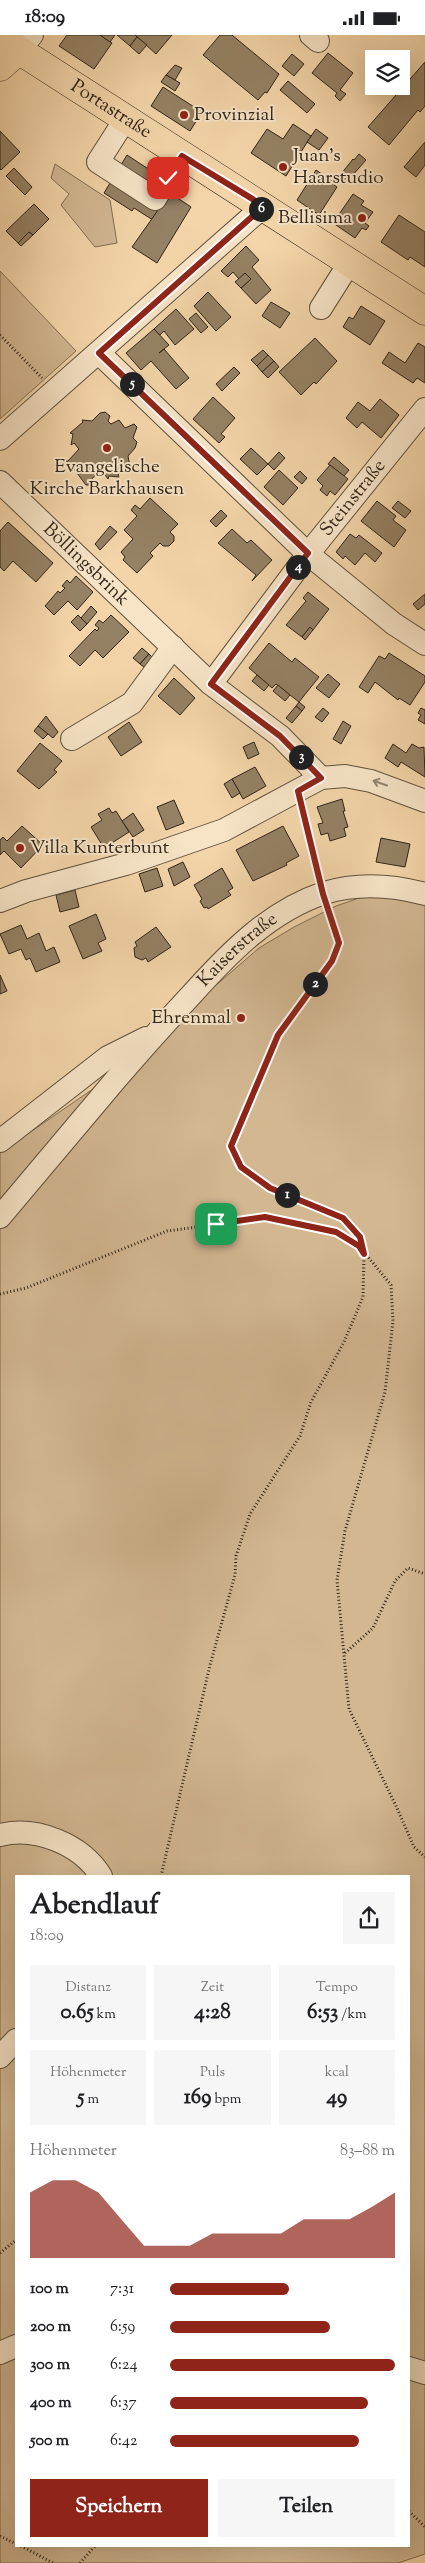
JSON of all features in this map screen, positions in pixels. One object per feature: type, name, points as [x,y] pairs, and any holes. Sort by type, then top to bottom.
[{"type":"main road","name":"Portastraße","points":[[13,48],[264,206],[425,311]]},
{"type":"street","points":[[126,118],[98,162],[114,173],[155,199],[182,156]]},
{"type":"street","points":[[0,439],[264,206]]},
{"type":"street","points":[[321,308],[350,262]]},
{"type":"street","points":[[99,353],[308,553],[394,624],[425,644]]},
{"type":"street","name":"Steinstraße","points":[[211,684],[308,553],[425,409]]},
{"type":"street","name":"Böllingsbrink","points":[[0,482],[211,684],[280,736],[321,778]]},
{"type":"street","points":[[72,739],[132,703],[173,647]]},
{"type":"street","points":[[0,901],[26,891],[126,864],[224,830],[321,778],[345,776],[371,781],[425,801]]},
{"type":"street","name":"Kaiserstraße","points":[[0,1217],[156,1032],[222,959],[256,930],[288,909],[323,894],[351,887],[406,889],[425,894]]},
{"type":"street","points":[[0,1141],[108,1057],[156,1032]]},
{"type":"street","points":[[0,1835],[28,1832],[48,1836],[88,1860],[100,1875]]},
{"type":"street","points":[[0,2057],[15,2041]]},
{"type":"street","points":[[0,2353],[15,2346]]},
{"type":"street","points":[[410,2369],[425,2373]]},
{"type":"path","points":[[0,335],[55,391]]},
{"type":"path","points":[[161,1875],[210,1665],[235,1575],[236,1556],[250,1514],[300,1436],[311,1402],[344,1343],[363,1297],[364,1254],[360,1237],[343,1218],[270,1188],[241,1167],[231,1146],[278,1035],[332,961],[339,943],[323,894],[298,791]]},
{"type":"path","points":[[0,1293],[26,1288],[167,1231],[265,1217],[336,1232],[359,1246],[391,1285],[393,1321],[385,1392],[345,1531],[337,1579],[349,1709],[414,1847],[425,1857]]},
{"type":"path","points":[[344,1653],[373,1628],[395,1581],[408,1568],[425,1574]]},
{"type":"path","points":[[0,2253],[15,2241]]},
{"type":"path","points":[[410,2512],[425,2527]]},
{"type":"path","points":[[0,2536],[15,2544]]},
{"type":"path","points":[[23,2547],[53,2563]]},
{"type":"path","points":[[80,2563],[94,2547]]},
{"type":"shaded area","points":[[55,164],[110,200],[117,243],[95,247],[61,205],[69,194],[51,178]]},
{"type":"shaded area","points":[[0,271],[76,351],[0,419]]},
{"type":"shaded area","points":[[381,895],[425,903],[425,2554],[398,2563],[0,2563],[0,1153],[164,1040],[200,999],[259,948],[294,927],[336,906],[359,898]]},
{"type":"building","points":[[67,35],[100,35],[112,43],[94,69],[59,46]]},
{"type":"building","points":[[100,35],[115,35],[110,42]]},
{"type":"building","points":[[117,35],[135,35],[137,37],[130,46]]},
{"type":"building","points":[[135,35],[172,35],[156,54]]},
{"type":"building","points":[[220,35],[232,35],[279,74],[267,93],[265,92],[258,100],[203,55]]},
{"type":"building","points":[[137,37],[147,45],[139,54],[130,46]]},
{"type":"building","points":[[328,53],[353,73],[340,90],[346,94],[340,101],[335,96],[337,93],[312,73]]},
{"type":"building","points":[[292,54],[304,64],[294,76],[282,66]]},
{"type":"building","points":[[425,62],[425,106],[420,112],[418,110],[389,145],[368,127],[396,95],[410,95],[410,79]]},
{"type":"building","points":[[175,65],[182,68],[175,80],[166,75]]},
{"type":"building","points":[[166,75],[180,83],[175,91],[161,82]]},
{"type":"building","points":[[288,81],[315,104],[307,113],[280,90]]},
{"type":"building","points":[[163,87],[202,112],[190,131],[151,106]]},
{"type":"building","points":[[293,124],[311,136],[286,176],[251,153],[267,129],[283,139]]},
{"type":"building","points":[[316,129],[328,138],[319,150],[307,142]]},
{"type":"building","points":[[0,131],[20,152],[1,170],[0,169]]},
{"type":"building","points":[[425,142],[425,165],[416,177],[404,167]]},
{"type":"building","points":[[359,154],[366,160],[344,185],[337,179]]},
{"type":"building","points":[[127,155],[156,174],[153,180],[171,192],[153,220],[134,208],[132,211],[104,193]]},
{"type":"building","points":[[14,168],[32,187],[25,195],[6,176]]},
{"type":"building","points":[[316,170],[335,183],[334,185],[337,187],[319,215],[297,200]]},
{"type":"building","points":[[170,193],[191,207],[157,263],[132,247]]},
{"type":"building","points":[[353,194],[364,201],[361,205],[373,212],[365,223],[369,226],[366,230],[362,228],[355,238],[333,223]]},
{"type":"building","points":[[34,204],[49,219],[33,235],[29,232],[18,243],[6,231]]},
{"type":"building","points":[[399,215],[425,232],[425,267],[410,257],[408,260],[381,242]]},
{"type":"building","points":[[29,232],[33,235],[21,246],[18,243]]},
{"type":"building","points":[[246,246],[259,260],[252,267],[271,290],[256,304],[241,288],[251,279],[245,273],[239,279],[233,272],[228,277],[221,271]]},
{"type":"building","points":[[245,273],[251,279],[241,288],[235,282]]},
{"type":"building","points":[[208,292],[231,317],[216,331],[194,306]]},
{"type":"building","points":[[271,302],[290,313],[280,328],[262,316]]},
{"type":"building","points":[[361,306],[385,321],[370,345],[343,327],[349,317],[353,319]]},
{"type":"building","points":[[176,309],[194,329],[175,345],[164,331],[160,335],[154,329]]},
{"type":"building","points":[[196,313],[208,327],[201,333],[189,319]]},
{"type":"building","points":[[154,329],[169,345],[164,349],[189,378],[176,389],[151,361],[141,370],[126,353]]},
{"type":"building","points":[[315,338],[337,361],[316,384],[314,382],[301,395],[279,372]]},
{"type":"building","points":[[418,343],[425,347],[425,383],[417,378],[413,383],[382,363],[389,352],[405,363]]},
{"type":"building","points":[[263,350],[268,355],[257,366],[251,360]]},
{"type":"building","points":[[268,355],[274,361],[262,372],[257,366]]},
{"type":"building","points":[[274,361],[279,367],[268,378],[262,372]]},
{"type":"building","points":[[234,367],[240,373],[222,391],[216,384]]},
{"type":"building","points":[[213,397],[235,418],[221,434],[225,437],[219,443],[193,419]]},
{"type":"building","points":[[380,399],[399,415],[381,438],[362,422],[357,428],[346,418],[358,402],[370,411]]},
{"type":"building","name":"Evangelische Kirche Barkhausen","points":[[105,412],[110,416],[108,421],[111,424],[119,420],[125,428],[134,424],[137,427],[133,438],[137,442],[135,448],[128,456],[130,466],[127,465],[118,475],[119,477],[109,476],[108,479],[101,469],[89,482],[89,485],[86,485],[74,469],[65,464],[65,461],[68,461],[79,449],[74,443],[71,445],[73,434],[70,433],[83,422],[82,420],[92,421],[100,413]]},
{"type":"building","points":[[251,448],[268,464],[257,475],[240,459]]},
{"type":"building","points":[[279,452],[285,458],[274,470],[268,464]]},
{"type":"building","points":[[334,457],[349,470],[344,476],[328,464]]},
{"type":"building","points":[[330,465],[348,479],[335,495],[330,491],[327,496],[320,490],[323,486],[317,480]]},
{"type":"building","points":[[279,470],[298,488],[283,505],[264,487]]},
{"type":"building","points":[[300,471],[307,478],[302,484],[294,477]]},
{"type":"building","points":[[150,498],[178,524],[170,532],[174,536],[174,541],[169,546],[163,546],[160,543],[150,553],[153,556],[137,573],[123,560],[125,557],[121,552],[133,539],[124,530],[137,516],[131,510],[135,505],[140,509]]},
{"type":"building","points":[[377,501],[396,516],[393,520],[406,530],[394,547],[361,521]]},
{"type":"building","points":[[398,501],[411,511],[405,518],[392,508]]},
{"type":"building","points":[[221,510],[227,516],[216,527],[210,521]]},
{"type":"building","points":[[8,522],[53,563],[36,582],[13,561],[4,571],[0,567],[0,531]]},
{"type":"building","points":[[110,526],[117,532],[100,550],[95,544]]},
{"type":"building","points":[[232,529],[247,543],[251,540],[272,560],[252,581],[256,575],[218,543]]},
{"type":"building","points":[[350,534],[356,538],[359,535],[382,553],[375,562],[365,553],[355,565],[345,556],[343,559],[336,552]]},
{"type":"building","points":[[76,576],[93,592],[77,610],[68,601],[54,615],[45,606],[58,591],[60,593],[65,588],[62,586],[67,580],[70,583]]},
{"type":"building","points":[[308,592],[329,609],[313,630],[310,627],[302,637],[286,625],[306,601],[303,598]]},
{"type":"building","points":[[425,594],[425,604],[418,610],[413,604]]},
{"type":"building","points":[[91,606],[97,612],[87,624],[81,618]]},
{"type":"building","points":[[78,615],[87,624],[80,631],[71,622]]},
{"type":"building","points":[[111,615],[129,632],[103,658],[95,650],[80,666],[69,656],[95,629],[97,631],[99,628],[95,625],[99,620],[103,623]]},
{"type":"building","points":[[310,627],[313,630],[305,640],[302,637]]},
{"type":"building","points":[[269,643],[292,662],[295,658],[319,677],[299,702],[276,684],[272,688],[249,668]]},
{"type":"building","points":[[142,648],[149,654],[140,664],[133,658]]},
{"type":"building","points":[[389,653],[425,676],[425,682],[410,705],[399,698],[398,700],[375,682],[368,693],[359,687],[379,656],[385,659]]},
{"type":"building","points":[[149,654],[154,659],[145,668],[140,664]]},
{"type":"building","points":[[328,674],[340,684],[329,698],[316,688]]},
{"type":"building","points":[[257,675],[269,685],[264,691],[252,681]]},
{"type":"building","points":[[174,678],[195,698],[180,715],[158,696]]},
{"type":"building","points":[[278,685],[290,695],[285,701],[273,691]]},
{"type":"building","points":[[299,702],[305,707],[302,711],[296,706]]},
{"type":"building","points":[[296,706],[302,711],[292,723],[286,718]]},
{"type":"building","points":[[323,708],[329,713],[322,722],[315,717]]},
{"type":"building","points":[[421,708],[425,710],[425,724],[418,720],[421,715],[418,713]]},
{"type":"building","points":[[46,716],[58,732],[53,738],[38,726]]},
{"type":"building","points":[[343,721],[351,726],[341,744],[333,739]]},
{"type":"building","points":[[129,722],[142,742],[121,756],[108,737]]},
{"type":"building","points":[[38,726],[48,734],[43,739],[34,731]]},
{"type":"building","points":[[254,742],[259,754],[248,759],[243,747]]},
{"type":"building","points":[[40,743],[62,761],[54,770],[57,772],[39,789],[17,771]]},
{"type":"building","points":[[393,744],[406,753],[412,744],[419,748],[424,747],[425,777],[401,762],[398,767],[385,758]]},
{"type":"building","points":[[255,767],[266,786],[243,799],[232,779]]},
{"type":"building","points":[[232,779],[240,793],[232,798],[224,784]]},
{"type":"building","points":[[342,799],[345,811],[343,811],[348,827],[344,828],[346,836],[330,841],[328,833],[321,835],[318,824],[323,823],[317,807]]},
{"type":"building","points":[[174,800],[184,823],[166,830],[157,807]]},
{"type":"building","points":[[109,808],[112,813],[116,811],[129,832],[104,848],[91,827],[102,820],[98,814]]},
{"type":"building","points":[[133,813],[144,830],[133,837],[122,821]]},
{"type":"building","name":"Villa Kunterbunt","points":[[22,826],[43,845],[21,868],[4,851],[0,855],[0,840],[3,837],[7,841]]},
{"type":"building","points":[[283,826],[299,856],[286,863],[287,865],[253,881],[236,850]]},
{"type":"building","points":[[381,838],[410,844],[405,867],[376,862]]},
{"type":"building","points":[[183,862],[190,877],[174,886],[168,869]]},
{"type":"building","points":[[157,868],[163,886],[145,892],[139,874]]},
{"type":"building","points":[[222,868],[233,888],[228,891],[231,895],[208,909],[207,907],[204,908],[200,901],[202,899],[194,885]]},
{"type":"building","points":[[75,890],[79,907],[60,912],[56,895]]},
{"type":"building","points":[[96,914],[106,939],[98,943],[102,951],[83,959],[69,926]]},
{"type":"building","points":[[21,925],[27,939],[39,933],[46,951],[54,947],[60,962],[36,972],[30,958],[26,960],[21,949],[9,954],[0,934]]},
{"type":"building","points":[[156,927],[171,947],[148,962],[146,958],[142,960],[135,957],[134,948],[137,946],[135,942]]},
{"type":"building","points":[[0,975],[7,991],[0,994]]},
{"type":"place","name":"Provinzial","points":[[184,115]]},
{"type":"place","name":"Juan's Haarstudio","points":[[283,167]]},
{"type":"place","name":"Bellisima","points":[[362,218]]},
{"type":"place","name":"Evangelische Kirche Barkhausen","points":[[107,448]]},
{"type":"place","name":"Villa Kunterbunt","points":[[20,848]]},
{"type":"place","name":"Ehrenmal","points":[[241,1018]]},
{"type":"route","points":[[168,178],[182,156],[264,206],[99,353],[308,553],[211,684],[280,736],[321,778],[298,791],[323,894],[330,910],[339,943],[332,961],[278,1035],[231,1146],[241,1167],[270,1188],[343,1218],[360,1237],[364,1254],[359,1246],[336,1232],[265,1217],[216,1224]]}]
